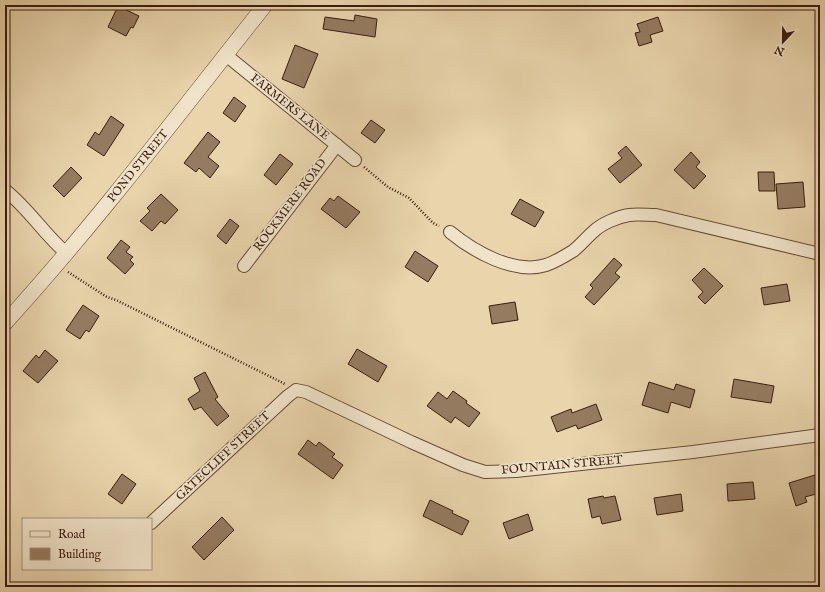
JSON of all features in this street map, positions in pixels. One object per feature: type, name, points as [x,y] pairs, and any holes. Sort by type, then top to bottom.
[{"type":"street","name":"POND STREET","points":[[5,323],[133,173],[265,5]]},
{"type":"street","name":"FARMERS LANE","points":[[226,55],[355,160]]},
{"type":"street","name":"ROCKMERE ROAD","points":[[244,266],[337,145]]},
{"type":"street","points":[[5,190],[18,202],[52,240],[62,258]]},
{"type":"street","points":[[450,232],[480,253],[495,260],[526,267],[545,265],[557,260],[574,250],[594,230],[611,221],[629,215],[656,215],[820,254]]},
{"type":"street","name":"FOUNTAIN STREET","points":[[296,390],[306,392],[463,465],[485,472],[516,471],[693,452],[820,435]]},
{"type":"street","name":"GATECLIFF STREET","points":[[152,522],[296,390]]},
{"type":"path","points":[[355,160],[388,187],[409,198],[433,223],[450,232]]},
{"type":"path","points":[[62,258],[107,297],[116,300],[296,390]]},
{"type":"building","points":[[118,6],[139,16],[133,28],[131,27],[126,36],[108,27]]},
{"type":"building","points":[[355,15],[377,19],[375,37],[323,29],[325,17],[354,21]]},
{"type":"building","points":[[658,17],[663,31],[650,35],[652,42],[639,46],[635,33],[640,32],[637,24]]},
{"type":"building","points":[[295,45],[318,54],[304,88],[282,79]]},
{"type":"building","points":[[234,97],[246,106],[235,122],[223,113]]},
{"type":"building","points":[[111,116],[124,125],[104,156],[87,145],[95,132],[99,135]]},
{"type":"building","points":[[371,120],[385,130],[375,143],[361,133]]},
{"type":"building","points":[[208,132],[220,142],[208,157],[219,166],[210,178],[199,168],[196,172],[184,163]]},
{"type":"building","points":[[626,146],[642,165],[620,183],[608,169],[622,158],[618,153]]},
{"type":"building","points":[[691,152],[700,162],[696,167],[706,176],[694,189],[674,170]]},
{"type":"building","points":[[280,154],[293,164],[276,185],[264,175]]},
{"type":"building","points":[[71,167],[82,178],[64,197],[53,186]]},
{"type":"building","points":[[758,172],[774,172],[775,191],[759,191]]},
{"type":"building","points":[[803,182],[805,207],[778,209],[776,184]]},
{"type":"building","points":[[161,194],[178,210],[165,224],[161,221],[152,231],[140,221],[150,211],[147,208]]},
{"type":"building","points":[[338,196],[360,212],[346,228],[321,209],[330,198],[334,201]]},
{"type":"building","points":[[520,199],[544,212],[535,227],[511,214]]},
{"type":"building","points":[[230,219],[239,226],[226,244],[217,236]]},
{"type":"building","points":[[121,240],[130,247],[126,252],[133,257],[130,260],[134,264],[125,274],[107,258]]},
{"type":"building","points":[[415,251],[438,266],[428,282],[405,267]]},
{"type":"building","points":[[614,258],[622,265],[615,273],[620,277],[594,305],[585,297],[593,288],[590,285]]},
{"type":"building","points":[[704,268],[723,286],[705,304],[698,297],[703,292],[692,280]]},
{"type":"building","points":[[787,284],[790,301],[764,305],[761,288]]},
{"type":"building","points":[[515,302],[518,320],[492,324],[489,306]]},
{"type":"building","points":[[83,305],[99,316],[89,332],[86,330],[80,339],[66,330]]},
{"type":"building","points":[[357,349],[387,366],[378,382],[348,364]]},
{"type":"building","points":[[45,350],[58,361],[38,383],[23,371],[36,355],[39,358]]},
{"type":"building","points":[[205,372],[218,397],[215,399],[229,416],[217,426],[201,407],[194,410],[188,399],[200,391],[194,378]]},
{"type":"building","points":[[734,379],[774,386],[771,403],[731,397]]},
{"type":"building","points":[[649,382],[674,390],[676,384],[695,390],[690,408],[671,402],[668,413],[642,405]]},
{"type":"building","points":[[453,391],[480,413],[469,427],[455,417],[451,423],[427,406],[438,392],[447,399]]},
{"type":"building","points":[[596,404],[602,420],[578,429],[576,425],[557,432],[551,417],[571,409],[572,413]]},
{"type":"building","points":[[308,440],[316,446],[319,442],[335,454],[332,457],[343,465],[333,479],[298,454]]},
{"type":"building","points":[[122,474],[136,484],[122,504],[108,494]]},
{"type":"building","points":[[815,475],[820,493],[805,497],[807,502],[796,506],[789,483]]},
{"type":"building","points":[[753,482],[755,499],[728,501],[727,484]]},
{"type":"building","points":[[681,494],[683,511],[657,515],[654,498]]},
{"type":"building","points":[[603,496],[604,498],[615,496],[621,520],[602,524],[600,516],[592,518],[588,499]]},
{"type":"building","points":[[430,500],[453,511],[452,513],[469,521],[462,535],[423,516]]},
{"type":"building","points":[[528,514],[533,530],[509,539],[503,523]]},
{"type":"building","points":[[222,517],[234,530],[204,560],[192,547]]}]
